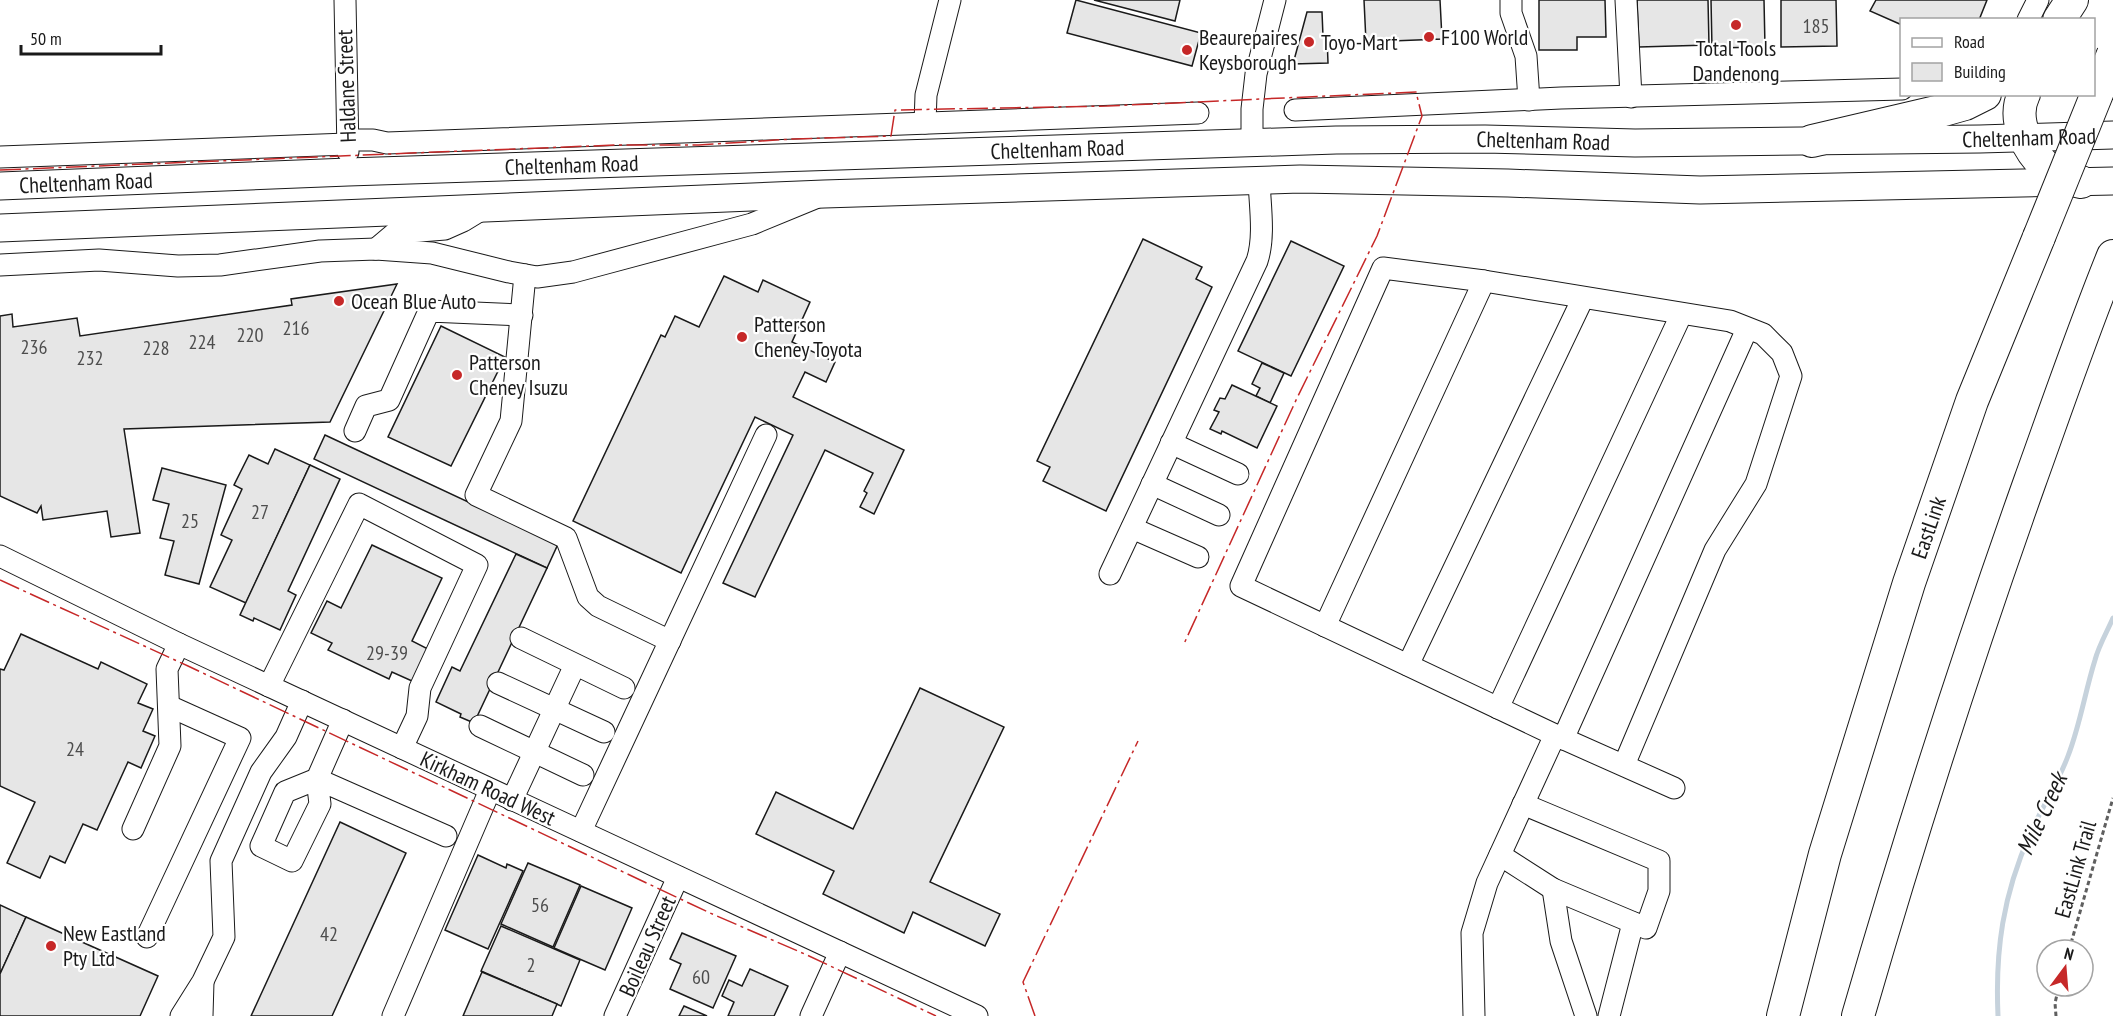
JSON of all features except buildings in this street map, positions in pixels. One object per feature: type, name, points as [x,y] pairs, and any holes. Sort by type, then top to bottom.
[{"type":"highway","points":[[2060,18],[2074,0]]},
{"type":"highway","points":[[2066,18],[2074,0]]},
{"type":"highway","name":"EastLink","points":[[1783,1016],[1825,854],[1909,583],[1972,401],[2113,54]]},
{"type":"highway","points":[[1812,141],[1965,104],[1981,96]]},
{"type":"highway","points":[[2023,96],[2019,113],[2021,127],[2036,156],[2051,171],[2081,182]]},
{"type":"highway","points":[[1858,1016],[1899,874],[1979,626],[2088,318],[2113,256]]},
{"type":"highway","points":[[1778,1016],[1825,854]]},
{"type":"main road","name":"Cheltenham Road","points":[[0,186],[348,172],[1336,140],[1485,139],[1635,143],[2113,135]]},
{"type":"main road","points":[[1252,143],[1259,181]]},
{"type":"main road","points":[[348,172],[363,194],[409,211]]},
{"type":"main road","name":"Cheltenham Road","points":[[0,228],[481,210],[824,194],[1300,179],[1700,190],[2113,181]]},
{"type":"street","name":"Haldane Street","points":[[345,0],[348,172]]},
{"type":"street","points":[[925,123],[927,95],[950,0]]},
{"type":"street","points":[[1252,143],[1252,109],[1256,74],[1275,0]]},
{"type":"street","points":[[1511,0],[1511,13],[1526,56],[1529,100]]},
{"type":"street","points":[[1626,0],[1631,97]]},
{"type":"street","points":[[2029,18],[2038,0]]},
{"type":"street","name":"Cheltenham Road","points":[[1295,110],[1529,100],[1900,89]]},
{"type":"street","points":[[1859,91],[1904,120]]},
{"type":"street","points":[[1336,140],[1370,106]]},
{"type":"street","name":"Cheltenham Road","points":[[0,157],[373,140],[387,142],[1198,113]]},
{"type":"street","points":[[1104,117],[1110,121],[1118,136],[1129,146]]},
{"type":"street","points":[[1110,574],[1257,261],[1260,241],[1259,181]]},
{"type":"street","name":"Cheltenham Road","points":[[0,265],[99,260],[156,265],[210,265],[326,250],[376,249],[409,250],[447,256],[525,275],[547,276],[573,272],[752,224],[824,194]]},
{"type":"street","points":[[376,249],[395,233],[445,229],[481,210]]},
{"type":"street","points":[[1623,765],[1715,550],[1756,484],[1791,376],[1782,353],[1763,334],[1730,321],[1383,268],[1241,586],[1559,737],[1674,788]]},
{"type":"street","points":[[525,275],[511,420],[476,495],[566,538],[588,597],[598,606],[670,641]]},
{"type":"street","points":[[1325,626],[1484,282]]},
{"type":"street","points":[[1408,665],[1583,298]]},
{"type":"street","points":[[355,431],[366,406],[389,400],[429,311],[522,315]]},
{"type":"street","points":[[1498,708],[1681,315]]},
{"type":"street","points":[[1474,1016],[1472,933],[1487,883],[1523,804],[1559,737],[1747,329]]},
{"type":"street","points":[[581,831],[766,435]]},
{"type":"street","points":[[1172,443],[1238,474]]},
{"type":"street","points":[[1152,484],[1219,515]]},
{"type":"street","points":[[269,686],[359,504],[477,565],[420,688],[417,716],[402,748]]},
{"type":"street","points":[[1132,528],[1198,557]]},
{"type":"street","name":"Kirkham Road West","points":[[0,556],[179,644],[977,1016]]},
{"type":"street","points":[[521,639],[624,688]]},
{"type":"street","points":[[133,829],[170,746],[167,669],[179,644]]},
{"type":"street","points":[[512,800],[575,665]]},
{"type":"street","points":[[498,683],[604,732]]},
{"type":"street","points":[[181,1016],[203,981],[224,937],[221,861],[261,772],[286,737],[302,701]]},
{"type":"street","points":[[147,937],[240,738],[169,706]]},
{"type":"street","points":[[342,720],[317,779],[446,836]]},
{"type":"street","points":[[480,726],[583,775]]},
{"type":"street","points":[[393,1016],[490,790]]},
{"type":"street","points":[[1500,855],[1553,890],[1646,928],[1659,891],[1659,861],[1523,804]]},
{"type":"street","name":"Boileau Street","points":[[615,1016],[678,877]]},
{"type":"street","points":[[1553,890],[1561,941],[1586,1016]]},
{"type":"street","points":[[1609,1016],[1633,923]]},
{"type":"street","points":[[812,1016],[840,952]]},
{"type":"street","points":[[202,1016],[203,981]]},
{"type":"path","name":"EastLink Trail","points":[[2072,938],[2113,798]]},
{"type":"path","points":[[2056,998],[2056,1016]]},
{"type":"waterway","name":"Mile Creek","points":[[1998,1016],[2000,945],[2013,879],[2030,834],[2068,756],[2091,672],[2113,618]]},
{"type":"power","points":[[0,170],[891,136],[895,110],[1107,106],[1416,92],[1422,116],[1377,236],[1297,398],[1183,646]]},
{"type":"power","points":[[0,580],[188,666],[710,913],[807,955],[936,1016]]},
{"type":"power","points":[[1035,1016],[1023,982],[1138,741]]},
{"type":"place","name":"Total Tools Dandenong","points":[[1736,25]]},
{"type":"place","name":"F100 World","points":[[1429,37]]},
{"type":"place","name":"Toyo-Mart","points":[[1309,42]]},
{"type":"place","name":"Beaurepaires Keysborough","points":[[1187,50]]},
{"type":"place","name":"Ocean Blue Auto","points":[[339,301]]},
{"type":"place","name":"Patterson Cheney Toyota","points":[[742,337]]},
{"type":"place","name":"Patterson Cheney Isuzu","points":[[457,375]]},
{"type":"place","name":"New Eastland Pty Ltd","points":[[51,946]]}]
